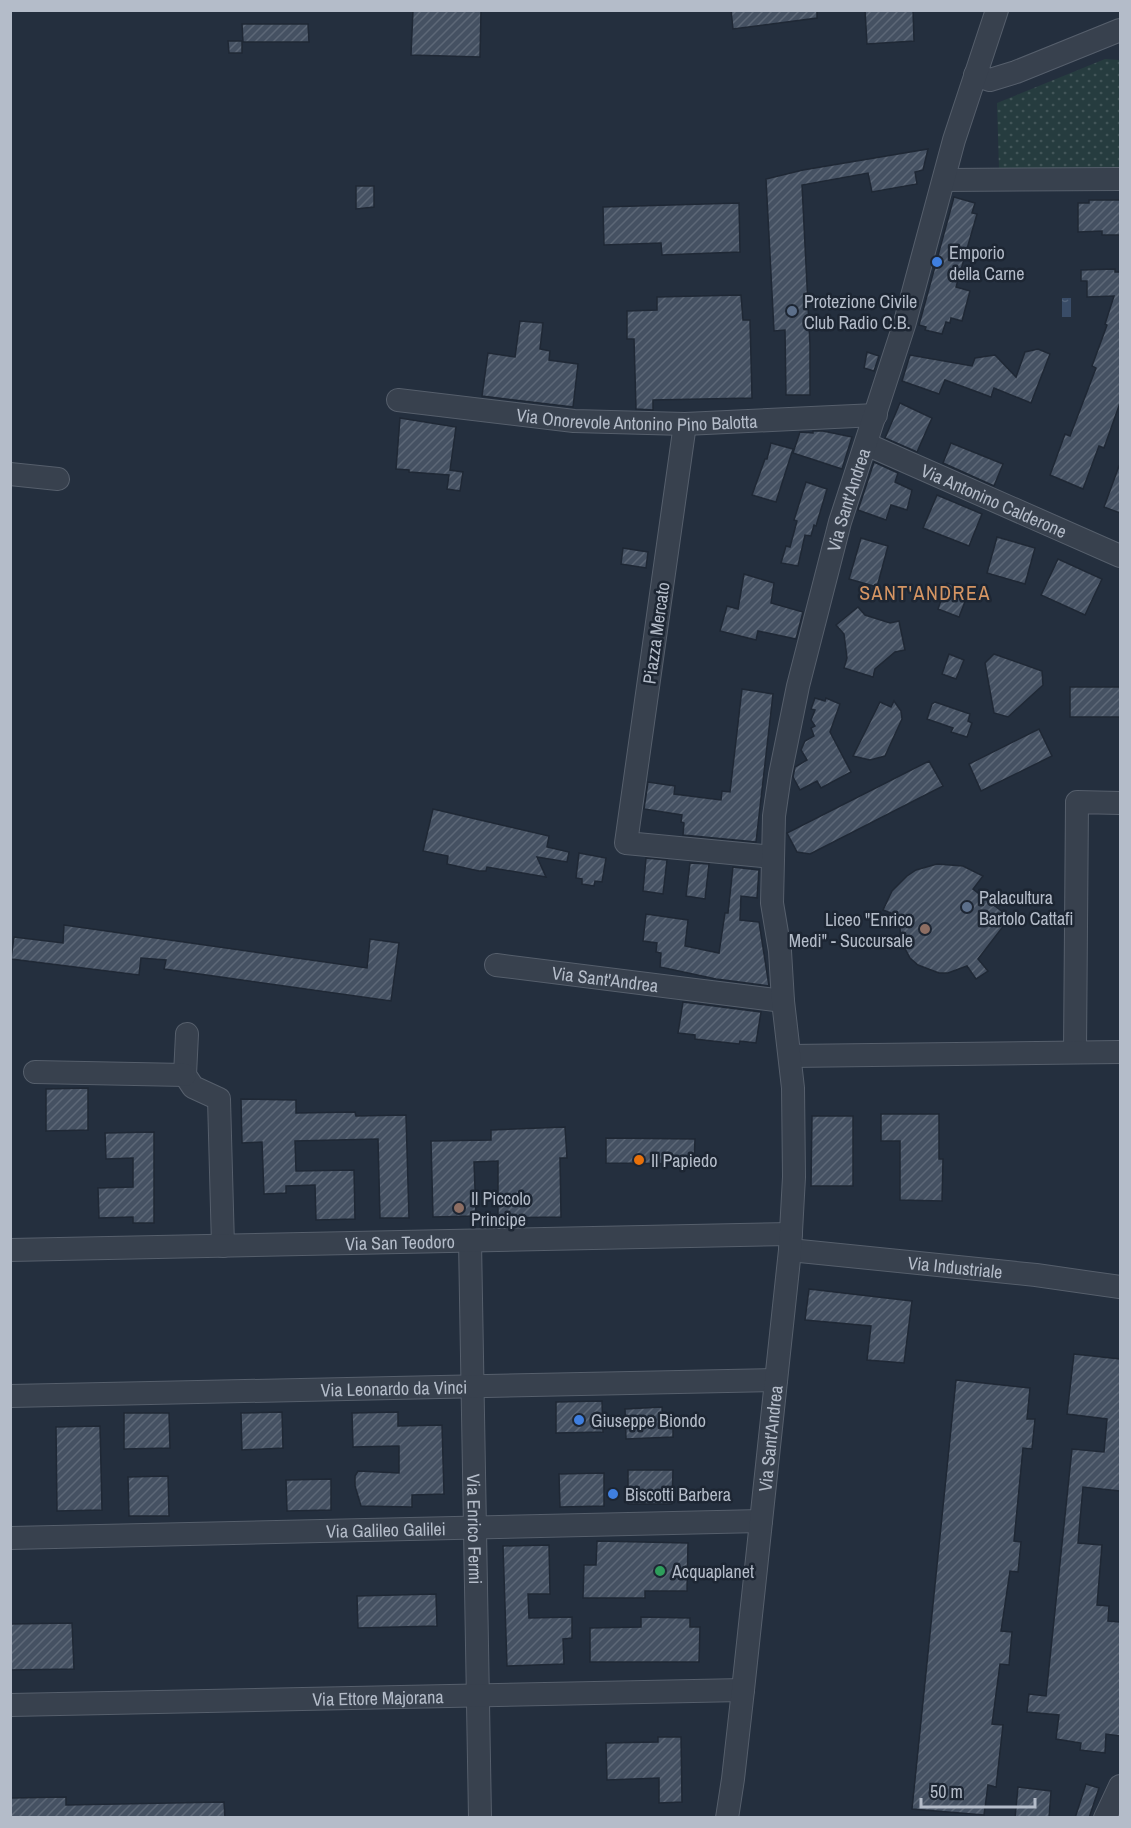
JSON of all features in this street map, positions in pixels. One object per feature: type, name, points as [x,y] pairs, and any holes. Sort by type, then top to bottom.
[{"type":"street","name":"Via Sant'Andrea","points":[[727,1818],[776,1380],[794,1177],[793,1088],[780,951],[772,903],[774,816],[786,738],[840,522],[905,322],[944,180],[997,10]]},
{"type":"street","points":[[975,75],[990,80],[1016,72],[1120,30]]},
{"type":"street","points":[[944,180],[1120,178]]},
{"type":"street","name":"Via Onorevole Antonino Pino Balotta","points":[[398,400],[574,421],[685,424],[876,415]]},
{"type":"street","name":"Piazza Mercato","points":[[685,424],[626,843],[773,857]]},
{"type":"street","name":"Via Antonino Calderone","points":[[866,444],[1120,556]]},
{"type":"street","points":[[10,474],[58,479]]},
{"type":"street","points":[[1075,1052],[1077,802],[1120,803]]},
{"type":"street","name":"Via Sant'Andrea","points":[[496,964],[783,1001]]},
{"type":"street","points":[[187,1034],[185,1075],[193,1087],[219,1099],[223,1246]]},
{"type":"street","points":[[790,1056],[1120,1052]]},
{"type":"street","points":[[35,1072],[185,1075]]},
{"type":"street","name":"Via San Teodoro","points":[[10,1250],[470,1240],[790,1242]]},
{"type":"street","name":"Via Enrico Fermi","points":[[470,1240],[480,1818]]},
{"type":"street","name":"Via Industriale","points":[[790,1242],[1120,1287]]},
{"type":"street","name":"Via Leonardo da Vinci","points":[[10,1396],[776,1380]]},
{"type":"street","name":"Via Galileo Galilei","points":[[10,1538],[761,1521]]},
{"type":"street","name":"Via Ettore Majorana","points":[[10,1705],[743,1690]]},
{"type":"street","points":[[1105,1818],[1120,1786]]},
{"type":"green space","points":[[1105,59],[1120,60],[1120,167],[999,169],[997,103]]},
{"type":"water","points":[[1062,298],[1071,298],[1071,317],[1062,317]]},
{"type":"building","points":[[413,10],[481,10],[480,57],[411,55]]},
{"type":"building","points":[[731,10],[817,10],[817,18],[733,29]]},
{"type":"building","points":[[865,10],[913,10],[914,41],[867,44]]},
{"type":"building","points":[[242,24],[308,24],[309,42],[243,42]]},
{"type":"building","points":[[228,41],[242,41],[242,53],[229,53]]},
{"type":"building","points":[[928,149],[923,170],[915,172],[917,184],[872,192],[868,173],[802,185],[810,345],[810,395],[786,395],[785,330],[774,331],[766,179],[803,170]]},
{"type":"building","points":[[356,186],[374,186],[374,207],[356,209]]},
{"type":"building","points":[[954,197],[975,203],[972,213],[977,214],[956,287],[970,291],[962,321],[951,318],[950,323],[946,322],[942,334],[925,330],[926,327],[919,325]]},
{"type":"building","points":[[1089,200],[1120,200],[1120,235],[1102,235],[1102,231],[1078,232],[1078,203],[1089,203]]},
{"type":"building","points":[[739,203],[740,252],[662,255],[661,243],[604,245],[603,207]]},
{"type":"building","points":[[1115,269],[1115,272],[1120,272],[1120,403],[1104,448],[1099,446],[1083,489],[1050,475],[1065,434],[1070,436],[1096,368],[1092,366],[1107,325],[1105,324],[1114,296],[1087,297],[1087,281],[1081,281],[1081,270]]},
{"type":"building","points":[[741,295],[743,320],[750,320],[752,398],[653,400],[653,410],[636,409],[634,339],[627,339],[627,311],[657,310],[657,297]]},
{"type":"building","points":[[520,321],[543,323],[540,349],[550,351],[549,360],[578,364],[573,407],[482,396],[488,353],[515,357]]},
{"type":"building","points":[[1038,349],[1050,354],[1031,403],[994,388],[991,397],[945,380],[939,394],[902,381],[910,355],[972,366],[975,358],[995,355],[1016,377],[1025,352]]},
{"type":"building","points":[[867,352],[879,356],[874,371],[864,368]]},
{"type":"building","points":[[900,403],[932,418],[917,452],[885,438]]},
{"type":"building","points":[[400,418],[456,427],[450,470],[463,472],[460,491],[447,489],[449,475],[396,469]]},
{"type":"building","points":[[813,431],[852,437],[842,469],[793,453],[800,432],[813,433]]},
{"type":"building","points":[[771,443],[793,449],[776,502],[752,495]]},
{"type":"building","points":[[951,443],[1003,464],[994,486],[943,463]]},
{"type":"building","points":[[874,462],[898,473],[895,482],[912,490],[907,510],[891,505],[886,520],[858,510]]},
{"type":"building","points":[[1120,466],[1120,513],[1104,507]]},
{"type":"building","points":[[806,482],[827,489],[816,526],[814,525],[811,536],[805,535],[798,566],[781,563],[786,546],[790,547],[797,521],[794,520]]},
{"type":"building","points":[[937,495],[982,514],[969,546],[923,528]]},
{"type":"building","points":[[997,537],[1035,548],[1025,584],[987,573]]},
{"type":"building","points":[[861,538],[888,546],[877,587],[849,579]]},
{"type":"building","points":[[623,548],[648,552],[646,568],[621,564]]},
{"type":"building","points":[[1058,559],[1102,579],[1085,615],[1041,595]]},
{"type":"building","points":[[744,574],[774,583],[771,603],[803,612],[796,639],[758,631],[756,640],[720,631],[727,606],[738,609]]},
{"type":"building","points":[[947,583],[958,587],[957,590],[964,593],[962,597],[966,599],[959,617],[938,609]]},
{"type":"building","points":[[858,607],[865,615],[890,623],[899,621],[905,650],[895,652],[875,669],[873,677],[844,668],[847,658],[844,634],[836,625]]},
{"type":"building","points":[[949,654],[964,660],[956,679],[942,674]]},
{"type":"building","points":[[994,654],[1042,671],[1043,685],[1008,717],[994,713],[985,663]]},
{"type":"building","points":[[1070,687],[1120,687],[1120,717],[1070,717]]},
{"type":"building","points":[[742,689],[773,694],[756,842],[683,835],[682,815],[644,809],[648,782],[675,786],[674,794],[721,800],[722,791],[730,792]]},
{"type":"building","points":[[815,698],[825,701],[826,698],[840,704],[830,732],[851,772],[821,788],[817,781],[800,790],[793,777],[795,767],[807,760],[801,750],[805,741],[814,736],[811,728],[815,726],[811,720],[815,710],[811,709]]},
{"type":"building","points":[[894,701],[901,711],[902,719],[885,756],[870,760],[853,756],[880,702],[891,707]]},
{"type":"building","points":[[935,702],[970,714],[968,721],[972,723],[967,737],[951,732],[953,728],[927,719],[932,704]]},
{"type":"building","points":[[1039,729],[1052,756],[981,791],[969,764]]},
{"type":"building","points":[[929,761],[943,786],[810,854],[797,852],[787,833]]},
{"type":"building","points":[[433,809],[549,836],[547,847],[569,852],[567,862],[537,857],[546,877],[487,867],[486,871],[479,871],[447,864],[448,856],[423,851]]},
{"type":"building","points":[[579,853],[606,858],[602,882],[595,881],[594,886],[582,884],[582,879],[576,878]]},
{"type":"building","points":[[646,858],[667,860],[663,894],[643,891]]},
{"type":"building","points":[[690,863],[709,864],[705,899],[686,896]]},
{"type":"building","points":[[937,864],[963,866],[983,876],[973,889],[1004,913],[1005,924],[978,959],[988,971],[976,979],[967,966],[948,973],[939,973],[918,965],[910,958],[901,941],[899,916],[883,910],[892,891],[907,876],[916,870]]},
{"type":"building","points":[[733,867],[759,870],[757,898],[741,896],[740,920],[759,922],[769,986],[716,979],[660,967],[661,953],[656,952],[657,943],[643,941],[646,914],[688,920],[685,946],[719,953],[725,913],[728,913]]},
{"type":"building","points":[[64,925],[367,968],[370,939],[399,943],[391,1001],[164,969],[166,960],[141,958],[139,975],[11,959],[14,937],[63,943]]},
{"type":"building","points":[[683,1002],[761,1012],[756,1043],[740,1041],[739,1044],[695,1039],[695,1035],[678,1033]]},
{"type":"building","points":[[88,1088],[88,1130],[46,1131],[46,1089]]},
{"type":"building","points":[[241,1099],[296,1100],[296,1113],[355,1112],[356,1116],[406,1115],[409,1218],[380,1218],[378,1139],[295,1141],[296,1171],[354,1170],[355,1219],[316,1220],[315,1185],[286,1186],[286,1193],[264,1194],[262,1142],[242,1143]]},
{"type":"building","points":[[881,1114],[939,1114],[939,1159],[943,1159],[942,1201],[900,1200],[900,1141],[881,1141]]},
{"type":"building","points":[[812,1116],[853,1116],[853,1186],[811,1186]]},
{"type":"building","points":[[565,1127],[567,1158],[560,1158],[561,1217],[498,1218],[498,1161],[474,1162],[476,1216],[433,1217],[431,1141],[491,1140],[491,1130]]},
{"type":"building","points":[[154,1132],[154,1223],[133,1223],[133,1217],[99,1218],[98,1188],[133,1187],[133,1158],[106,1159],[105,1133]]},
{"type":"building","points":[[606,1138],[695,1139],[694,1164],[606,1163]]},
{"type":"building","points":[[809,1289],[912,1301],[904,1363],[867,1360],[871,1326],[805,1320]]},
{"type":"building","points":[[1074,1354],[1120,1359],[1120,1491],[1083,1487],[1078,1543],[1102,1545],[1097,1605],[1109,1606],[1108,1621],[1120,1622],[1120,1736],[1106,1734],[1105,1753],[1080,1750],[1081,1743],[1056,1739],[1059,1715],[1027,1712],[1029,1694],[1046,1696],[1072,1449],[1104,1452],[1107,1419],[1067,1414]]},
{"type":"building","points":[[956,1380],[1030,1388],[1027,1419],[1035,1419],[1032,1449],[1023,1448],[1014,1541],[1021,1542],[1018,1572],[1010,1571],[1001,1631],[1012,1632],[1009,1665],[1000,1664],[992,1724],[1003,1725],[996,1787],[988,1785],[984,1815],[912,1809]]},
{"type":"building","points":[[602,1401],[603,1432],[556,1433],[556,1402]]},
{"type":"building","points":[[662,1407],[663,1425],[673,1425],[673,1437],[626,1439],[625,1409]]},
{"type":"building","points":[[282,1412],[283,1448],[242,1450],[241,1413]]},
{"type":"building","points":[[398,1412],[398,1426],[442,1425],[444,1494],[412,1495],[412,1507],[361,1506],[355,1486],[355,1476],[358,1471],[399,1473],[399,1446],[353,1447],[352,1413]]},
{"type":"building","points":[[124,1413],[169,1413],[170,1448],[124,1449]]},
{"type":"building","points":[[100,1426],[102,1510],[57,1511],[56,1427]]},
{"type":"building","points":[[628,1470],[673,1470],[672,1504],[628,1504]]},
{"type":"building","points":[[604,1473],[604,1506],[560,1507],[559,1474]]},
{"type":"building","points":[[168,1476],[169,1516],[129,1516],[128,1477]]},
{"type":"building","points":[[331,1479],[331,1510],[287,1511],[286,1480]]},
{"type":"building","points":[[597,1541],[688,1543],[687,1591],[645,1591],[645,1598],[583,1598],[584,1565],[596,1565]]},
{"type":"building","points":[[549,1545],[550,1594],[528,1594],[529,1618],[572,1617],[572,1638],[563,1639],[564,1664],[507,1666],[503,1546]]},
{"type":"building","points":[[436,1594],[437,1626],[358,1628],[357,1596]]},
{"type":"building","points":[[641,1617],[690,1618],[690,1627],[700,1627],[699,1662],[590,1662],[590,1628],[641,1627]]},
{"type":"building","points":[[72,1623],[74,1669],[10,1670],[10,1624]]},
{"type":"building","points":[[658,1737],[681,1737],[682,1802],[659,1803],[659,1778],[607,1780],[606,1743],[658,1742]]},
{"type":"building","points":[[1086,1784],[1099,1788],[1089,1818],[1075,1818]]},
{"type":"building","points":[[1018,1787],[1051,1791],[1049,1818],[1015,1818]]},
{"type":"building","points":[[66,1797],[66,1805],[224,1802],[225,1818],[10,1818],[10,1798]]},
{"type":"place","name":"Emporio della Carne","points":[[937,262]]},
{"type":"place","name":"Protezione Civile Club Radio C.B.","points":[[792,311]]},
{"type":"place","name":"Palacultura Bartolo Cattafi","points":[[967,907]]},
{"type":"place","name":"Liceo \"Enrico Medi\" - Succursale","points":[[925,929]]},
{"type":"place","name":"Il Papiedo","points":[[639,1160]]},
{"type":"place","name":"Il Piccolo Principe","points":[[459,1208]]},
{"type":"place","name":"Giuseppe Biondo","points":[[579,1420]]},
{"type":"place","name":"Biscotti Barbera","points":[[613,1494]]},
{"type":"place","name":"Acquaplanet","points":[[660,1571]]},
{"type":"district","name":"SANT'ANDREA","points":[[925,592]]}]
